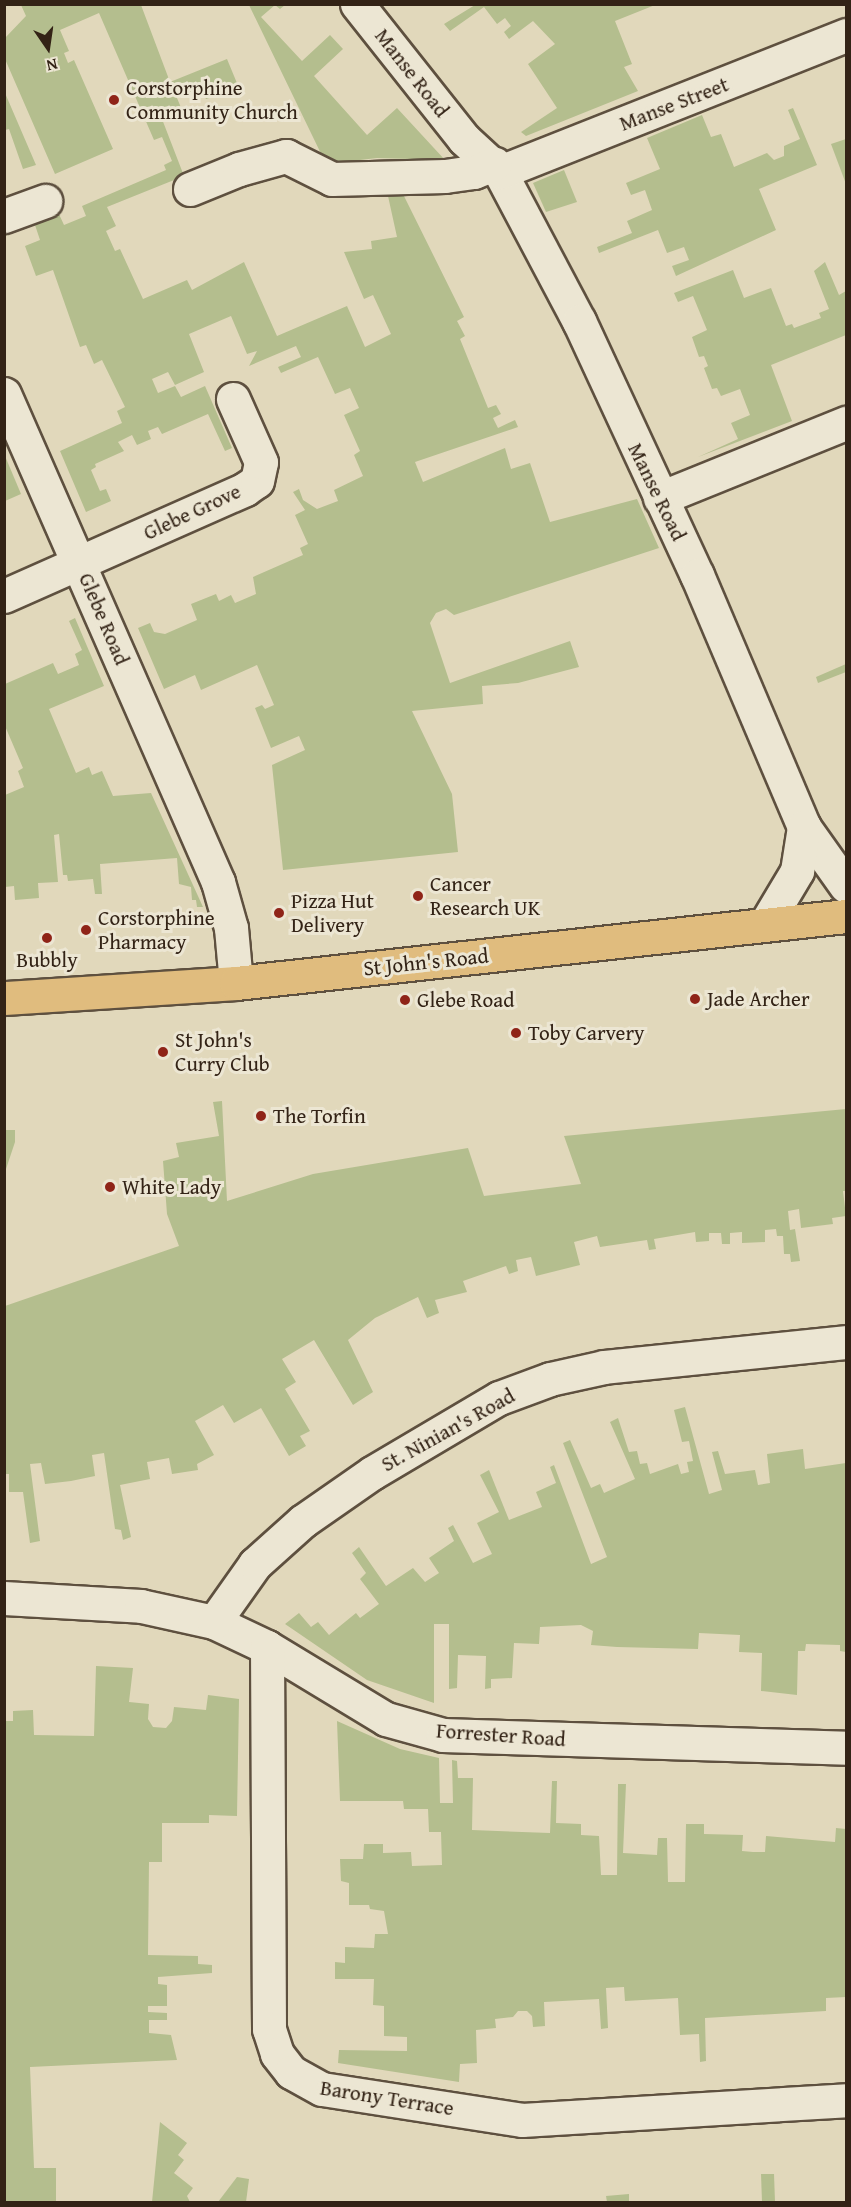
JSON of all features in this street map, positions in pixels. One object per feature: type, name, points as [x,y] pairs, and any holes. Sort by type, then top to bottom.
[{"type":"main road","name":"St John's Road","points":[[4,998],[236,983],[846,916]]},
{"type":"street","name":"Manse Road","points":[[357,4],[419,79],[464,140],[497,168],[579,321],[697,575],[804,827],[846,886]]},
{"type":"street","name":"Manse Street","points":[[497,168],[846,35]]},
{"type":"street","points":[[190,189],[239,169],[286,156],[332,179],[445,176],[497,168]]},
{"type":"street","points":[[4,216],[45,201]]},
{"type":"street","name":"Glebe Road","points":[[4,394],[218,882],[231,927],[236,983]]},
{"type":"street","name":"Glebe Grove","points":[[79,563],[257,481],[261,462],[233,399]]},
{"type":"street","points":[[660,498],[846,423]]},
{"type":"street","points":[[4,597],[79,563]]},
{"type":"street","points":[[766,923],[797,871],[804,827]]},
{"type":"street","name":"St. Ninian's Road","points":[[214,1622],[255,1564],[303,1521],[372,1473],[499,1398],[550,1379],[604,1367],[846,1342]]},
{"type":"street","name":"Forrester Road","points":[[4,1598],[141,1606],[214,1622],[267,1647],[386,1719],[443,1734],[846,1748]]},
{"type":"street","name":"Barony Terrace","points":[[267,1647],[269,2029],[277,2054],[291,2072],[321,2089],[522,2120],[846,2100]]},
{"type":"green space","points":[[21,5],[141,5],[170,82],[227,59],[239,88],[206,99],[200,88],[177,98],[182,110],[162,119],[184,176],[107,207],[116,226],[106,231],[115,251],[120,249],[143,299],[187,280],[192,290],[244,262],[277,336],[347,306],[365,347],[391,334],[373,295],[364,299],[344,252],[372,249],[371,241],[397,237],[386,187],[400,188],[464,317],[457,321],[465,336],[460,339],[488,408],[496,405],[501,414],[493,418],[498,428],[515,420],[518,427],[415,462],[423,482],[505,448],[511,469],[530,463],[550,522],[637,499],[659,548],[454,615],[446,609],[436,613],[430,623],[450,683],[570,641],[579,667],[518,683],[482,686],[483,704],[412,711],[452,794],[458,852],[283,870],[272,765],[305,750],[299,736],[271,748],[255,708],[262,705],[265,709],[274,705],[257,665],[201,690],[195,675],[164,689],[138,628],[150,623],[154,632],[165,634],[197,620],[191,604],[216,594],[219,601],[231,595],[235,603],[256,594],[253,577],[303,555],[300,548],[308,544],[295,515],[305,510],[293,492],[299,489],[303,500],[317,509],[338,501],[334,490],[363,476],[354,455],[360,451],[344,415],[359,408],[350,388],[335,394],[318,357],[281,373],[278,367],[301,357],[296,346],[249,366],[257,351],[247,354],[231,316],[189,334],[204,372],[175,385],[168,372],[152,379],[158,393],[175,386],[181,397],[205,386],[232,448],[225,451],[208,414],[162,434],[158,427],[148,431],[151,439],[137,445],[132,435],[118,442],[124,451],[95,464],[96,467],[91,470],[100,491],[106,489],[111,501],[86,512],[60,451],[122,423],[117,411],[125,407],[102,360],[94,364],[86,345],[80,347],[53,270],[36,276],[25,246],[40,240],[35,225],[5,236],[5,232],[58,212],[64,225],[86,216],[82,206],[166,170],[164,165],[172,161],[162,137],[154,140],[99,13],[60,30],[69,51],[64,53],[68,63],[74,60],[113,149],[55,174],[5,59],[5,38],[26,16]]},
{"type":"green space","points":[[249,5],[275,5],[261,17],[302,61],[330,35],[343,49],[314,76],[367,135],[397,108],[445,160],[377,158],[326,164]]},
{"type":"green space","points":[[475,5],[655,5],[615,21],[632,64],[624,67],[638,91],[526,136],[521,132],[557,108],[528,64],[555,44],[533,21],[509,39],[504,32],[511,26],[505,18],[497,24],[484,7],[450,31],[444,24]]},
{"type":"green space","points":[[5,93],[36,165],[23,169],[9,129],[5,130]]},
{"type":"green space","points":[[793,108],[817,165],[759,189],[776,230],[676,276],[672,266],[689,260],[684,247],[667,253],[658,230],[599,253],[597,247],[632,233],[627,221],[652,210],[645,190],[631,195],[626,183],[660,169],[647,138],[702,115],[711,137],[721,134],[734,167],[767,153],[774,160],[784,156],[784,146],[800,139],[788,110]]},
{"type":"green space","points":[[846,139],[846,184],[831,144]]},
{"type":"green space","points":[[564,170],[577,202],[546,212],[533,183]]},
{"type":"green space","points":[[825,262],[839,295],[846,291],[846,335],[771,365],[792,421],[698,457],[738,439],[731,423],[750,415],[740,389],[721,396],[717,388],[712,389],[704,368],[708,366],[704,356],[699,357],[692,337],[707,330],[693,296],[678,302],[674,293],[733,270],[744,298],[771,288],[786,326],[792,324],[794,328],[821,318],[819,313],[829,309],[814,271]]},
{"type":"green space","points":[[5,456],[21,494],[4,501]]},
{"type":"green space","points":[[75,618],[104,686],[49,709],[76,773],[89,767],[92,775],[102,771],[113,796],[151,793],[203,907],[197,907],[196,900],[192,900],[191,887],[179,884],[177,858],[100,864],[102,894],[95,894],[93,879],[68,881],[67,875],[63,875],[59,834],[54,835],[58,882],[38,883],[39,898],[15,900],[14,886],[5,887],[5,795],[24,787],[18,771],[23,768],[5,726],[5,684],[53,663],[58,674],[79,665],[75,654],[82,650],[69,621]]},
{"type":"green space","points":[[846,664],[846,672],[818,683],[816,677]]},
{"type":"green space","points":[[222,1101],[227,1201],[313,1174],[468,1148],[484,1196],[581,1184],[564,1136],[846,1109],[846,1191],[843,1191],[846,1216],[832,1218],[833,1224],[801,1228],[799,1209],[788,1211],[790,1230],[795,1229],[800,1261],[791,1262],[790,1254],[784,1254],[783,1236],[777,1236],[776,1229],[765,1230],[765,1242],[742,1243],[742,1232],[730,1233],[730,1244],[722,1244],[721,1233],[709,1233],[709,1241],[696,1242],[695,1232],[654,1239],[656,1249],[649,1250],[647,1240],[600,1247],[597,1236],[574,1242],[580,1265],[536,1276],[531,1257],[516,1260],[518,1271],[509,1274],[506,1266],[463,1281],[467,1292],[435,1300],[439,1313],[427,1318],[418,1297],[375,1318],[348,1340],[373,1392],[353,1405],[314,1340],[282,1359],[296,1382],[285,1389],[310,1431],[300,1436],[306,1446],[289,1456],[261,1408],[234,1423],[223,1405],[195,1421],[214,1455],[197,1464],[198,1470],[172,1474],[169,1458],[147,1462],[150,1479],[120,1485],[131,1537],[123,1540],[121,1530],[115,1529],[104,1453],[92,1455],[95,1476],[71,1481],[45,1484],[41,1463],[30,1464],[40,1541],[30,1543],[23,1492],[9,1492],[9,1474],[5,1474],[5,1306],[179,1246],[167,1214],[163,1161],[179,1157],[176,1143],[219,1136],[213,1102]]},
{"type":"green space","points":[[5,1130],[15,1130],[15,1142],[5,1172]]},
{"type":"green space","points":[[685,1407],[709,1494],[722,1490],[712,1452],[718,1451],[725,1474],[755,1470],[758,1485],[770,1483],[767,1454],[803,1449],[805,1469],[846,1463],[846,1652],[840,1651],[840,1645],[806,1644],[805,1651],[798,1651],[797,1695],[761,1691],[762,1653],[739,1652],[740,1635],[699,1633],[698,1649],[617,1647],[591,1645],[593,1631],[581,1625],[540,1627],[539,1644],[514,1643],[512,1678],[491,1679],[491,1688],[485,1689],[486,1656],[458,1655],[457,1688],[449,1689],[449,1624],[434,1624],[434,1703],[367,1680],[285,1624],[299,1613],[311,1627],[318,1622],[329,1635],[356,1613],[360,1618],[379,1604],[360,1579],[366,1573],[352,1553],[359,1547],[386,1586],[413,1568],[425,1582],[439,1573],[429,1558],[454,1541],[448,1528],[453,1525],[473,1563],[492,1554],[477,1523],[499,1512],[480,1475],[489,1470],[509,1520],[542,1507],[536,1492],[556,1483],[550,1467],[554,1465],[591,1564],[607,1557],[563,1443],[570,1440],[591,1488],[600,1484],[604,1493],[635,1479],[610,1422],[618,1418],[629,1452],[637,1451],[640,1464],[647,1463],[650,1474],[678,1464],[681,1474],[689,1472],[687,1462],[693,1461],[689,1441],[682,1442],[674,1410]]},
{"type":"green space","points":[[96,1666],[133,1668],[129,1702],[149,1704],[148,1719],[153,1727],[166,1728],[172,1721],[174,1707],[206,1710],[208,1695],[239,1699],[237,1816],[209,1815],[209,1823],[162,1823],[162,1862],[149,1862],[148,1955],[198,1956],[198,1964],[212,1965],[212,1973],[158,1977],[158,1984],[167,1985],[167,2006],[148,2006],[148,2012],[167,2013],[167,2020],[149,2020],[149,2033],[171,2035],[177,2060],[30,2067],[34,2168],[56,2168],[56,2202],[5,2202],[5,1721],[13,1721],[13,1711],[33,1710],[34,1735],[94,1736]]},
{"type":"green space","points":[[337,1721],[400,1749],[439,1758],[440,1803],[453,1803],[452,1760],[457,1761],[458,1778],[473,1778],[472,1830],[550,1833],[552,1781],[557,1781],[556,1823],[581,1824],[581,1835],[599,1836],[601,1875],[617,1875],[618,1784],[626,1784],[623,1853],[657,1855],[658,1838],[667,1838],[668,1882],[685,1882],[686,1824],[704,1824],[704,1834],[743,1835],[742,1851],[753,1852],[765,1852],[766,1836],[835,1842],[836,1828],[846,1829],[846,1997],[826,1998],[826,2011],[705,2018],[706,2061],[700,2062],[699,2034],[680,2035],[678,1998],[625,2001],[624,1987],[606,1988],[608,2028],[601,2029],[599,1999],[544,2002],[545,2026],[533,2027],[532,2016],[527,2011],[518,2011],[513,2017],[495,2019],[496,2028],[476,2030],[477,2063],[460,2064],[459,2082],[338,2063],[339,2050],[407,2051],[407,2037],[384,2036],[384,2006],[373,2005],[374,1979],[335,1979],[335,1962],[345,1963],[345,1947],[374,1948],[375,1934],[388,1934],[384,1911],[370,1909],[369,1905],[349,1905],[349,1883],[341,1881],[340,1859],[363,1859],[364,1844],[383,1844],[383,1853],[411,1852],[412,1866],[442,1865],[441,1832],[429,1832],[428,1809],[404,1809],[403,1801],[340,1801]]},
{"type":"green space","points":[[160,2122],[187,2143],[178,2155],[184,2160],[174,2173],[193,2188],[187,2196],[190,2202],[152,2202]]},
{"type":"green space","points":[[761,2174],[774,2174],[775,2202],[762,2202]]},
{"type":"green space","points":[[237,2177],[249,2179],[246,2202],[218,2202]]},
{"type":"green space","points":[[629,2194],[629,2202],[607,2202],[606,2196]]},
{"type":"place","name":"Corstorphine Community Church","points":[[114,100]]},
{"type":"place","name":"Cancer Research UK","points":[[418,896]]},
{"type":"place","name":"Pizza Hut Delivery","points":[[279,913]]},
{"type":"place","name":"Corstorphine Pharmacy","points":[[86,930]]},
{"type":"place","name":"Bubbly","points":[[47,938]]},
{"type":"place","name":"Jade Archer","points":[[695,999]]},
{"type":"place","name":"Glebe Road","points":[[405,1000]]},
{"type":"place","name":"Toby Carvery","points":[[516,1033]]},
{"type":"place","name":"St John's Curry Club","points":[[163,1052]]},
{"type":"place","name":"The Torfin","points":[[261,1116]]},
{"type":"place","name":"White Lady","points":[[110,1187]]}]
